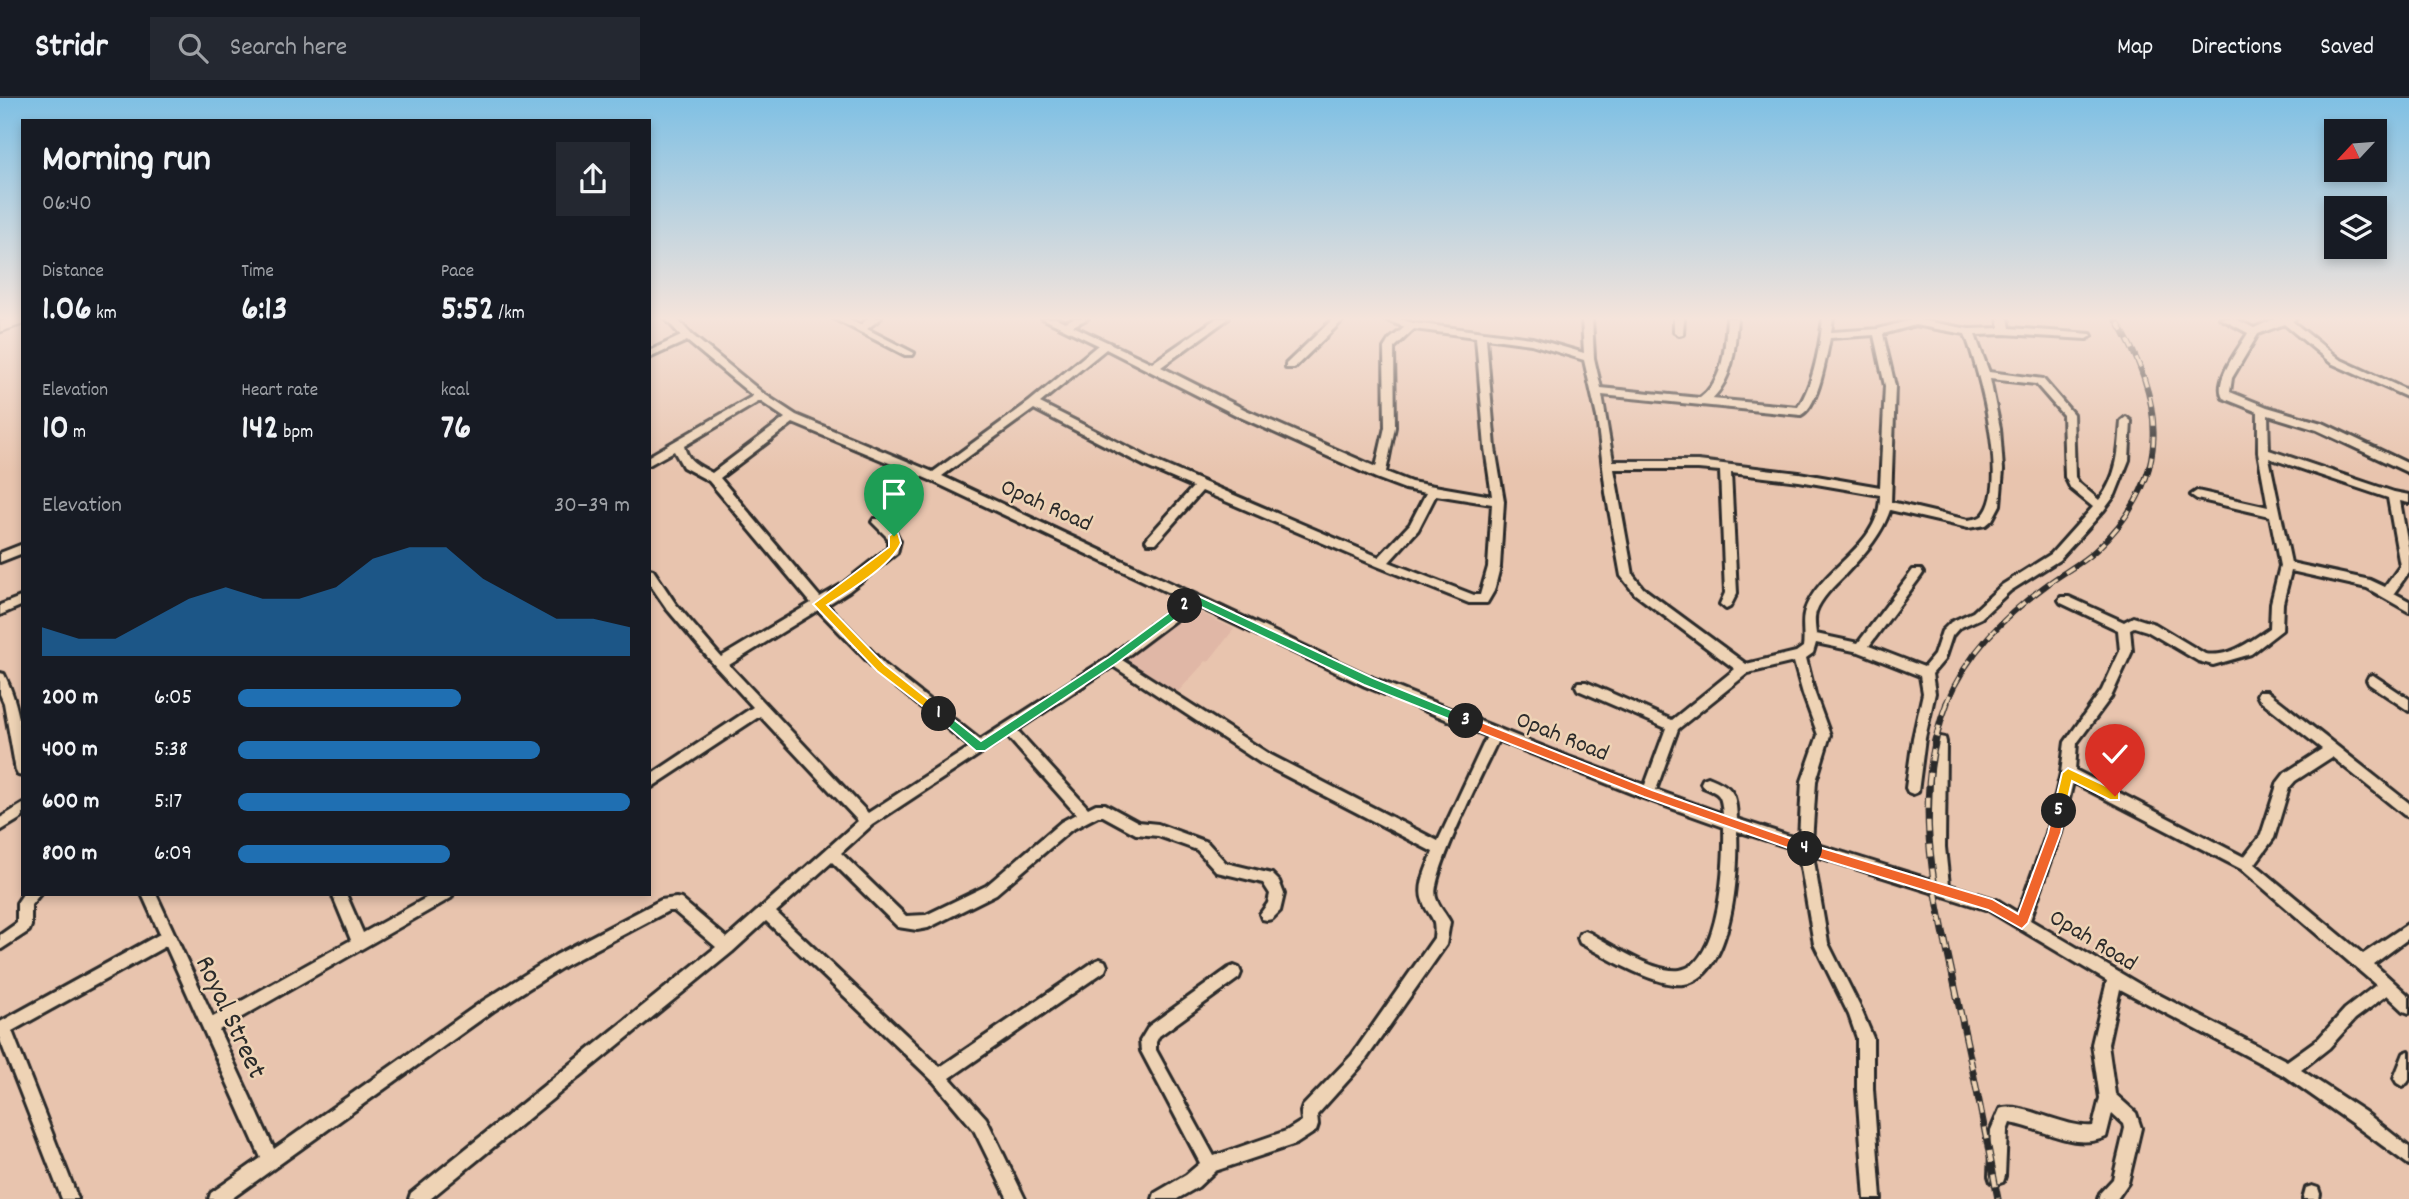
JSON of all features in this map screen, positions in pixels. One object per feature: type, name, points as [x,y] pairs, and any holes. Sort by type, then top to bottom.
[{"type":"street","name":"Opah Road","points":[[728,369],[792,418],[934,477],[1368,682],[1648,794],[1805,849],[1992,905],[2115,979],[2288,1070],[2359,1118],[2409,1157]]},
{"type":"street","points":[[934,477],[1075,369]]},
{"type":"street","points":[[1158,369],[1242,413],[1380,475],[1432,492],[1498,501]]},
{"type":"street","points":[[1380,475],[1390,427],[1389,369]]},
{"type":"street","points":[[1033,404],[1141,459],[1381,563],[1473,600],[1483,600],[1488,593],[1496,547],[1498,501],[1488,434],[1483,369]]},
{"type":"street","points":[[1592,369],[1598,391],[1627,576],[1631,584],[1744,669]]},
{"type":"street","points":[[1701,402],[1715,393],[1724,369]]},
{"type":"street","points":[[1598,391],[1801,411],[1807,407],[1817,369]]},
{"type":"street","points":[[1648,794],[1672,726],[1744,669],[1799,656],[1809,650],[1811,609],[1849,560],[1878,529],[1888,505],[1885,492],[1890,386],[1886,369]]},
{"type":"street","points":[[1888,505],[1968,524],[1981,522],[1989,516],[1998,487],[1983,369]]},
{"type":"street","points":[[2232,369],[2227,378],[2225,392],[2232,398],[2321,427],[2409,469]]},
{"type":"street","points":[[2353,369],[2409,395]]},
{"type":"street","points":[[1985,376],[2039,381],[2065,408],[2068,414],[2072,482],[2100,507]]},
{"type":"street","points":[[651,460],[760,396]]},
{"type":"street","points":[[2124,627],[2133,622],[2151,627],[2202,658],[2213,660],[2247,651],[2276,630],[2277,603],[2286,566],[2263,452],[2263,410]]},
{"type":"street","points":[[713,478],[792,418]]},
{"type":"street","points":[[1913,788],[1921,727],[1929,693],[1926,673],[1940,657],[1946,634],[1955,625],[1977,615],[2006,588],[2055,557],[2100,507],[2109,495],[2124,460],[2126,421]]},
{"type":"street","points":[[678,445],[687,464],[713,478],[819,604],[881,668],[981,748]]},
{"type":"street","points":[[2263,452],[2409,499]]},
{"type":"street","points":[[1608,465],[1698,465],[1799,477],[1885,492]]},
{"type":"street","points":[[1725,469],[1731,593],[1726,604]]},
{"type":"street","points":[[1152,540],[1201,485]]},
{"type":"street","points":[[1381,563],[1414,527],[1432,492]]},
{"type":"street","points":[[2197,495],[2276,513]]},
{"type":"street","points":[[2388,592],[2406,567],[2393,496]]},
{"type":"street","points":[[720,664],[845,588],[893,550],[896,543],[894,536],[878,522]]},
{"type":"street","points":[[0,558],[21,549]]},
{"type":"street","points":[[2286,566],[2370,584],[2388,592],[2409,607]]},
{"type":"street","points":[[1861,648],[1917,573]]},
{"type":"street","points":[[651,579],[720,664],[867,821]]},
{"type":"street","points":[[418,1199],[727,947],[867,821],[1113,660],[1194,599]]},
{"type":"street","points":[[2065,600],[2124,627]]},
{"type":"street","points":[[0,610],[21,601]]},
{"type":"street","points":[[2022,923],[2054,833],[2068,773],[2071,742],[2107,693],[2126,652],[2124,627]]},
{"type":"street","points":[[1810,637],[1861,648],[1926,673]]},
{"type":"street","points":[[1799,656],[1824,735],[1824,743],[1809,781],[1805,849],[1821,944],[1865,1038],[1874,1199]]},
{"type":"street","points":[[1113,660],[1264,758],[1441,849]]},
{"type":"street","points":[[0,678],[10,703],[21,761]]},
{"type":"street","points":[[2374,680],[2409,706]]},
{"type":"street","points":[[1582,686],[1672,726]]},
{"type":"street","points":[[2263,695],[2409,811]]},
{"type":"street","points":[[651,782],[762,708]]},
{"type":"street","points":[[1008,729],[1085,814]]},
{"type":"street","points":[[1161,1199],[1192,1181],[1210,1165],[1290,1138],[1310,1125],[1309,1112],[1357,1060],[1441,940],[1443,922],[1429,900],[1428,890],[1441,849],[1495,733]]},
{"type":"street","points":[[1940,743],[1938,847],[1943,890]]},
{"type":"street","points":[[2246,865],[2267,838],[2283,786],[2290,778],[2332,750]]},
{"type":"street","points":[[2068,773],[2246,865],[2363,963],[2409,1006]]},
{"type":"street","points":[[1585,938],[1666,974],[1684,977],[1694,974],[1709,959],[1726,900],[1731,858],[1727,794],[1723,789],[1708,783]]},
{"type":"street","points":[[832,853],[903,922],[917,923],[955,910],[991,890],[1066,826],[1085,814],[1105,810],[1136,828],[1158,830],[1202,846],[1222,867],[1267,878],[1274,885],[1277,894],[1275,906],[1267,914]]},
{"type":"street","points":[[0,825],[21,811]]},
{"type":"street","points":[[0,943],[24,926],[24,903],[31,896]]},
{"type":"street","name":"Royal Street","points":[[150,896],[270,1159]]},
{"type":"street","points":[[340,896],[359,943]]},
{"type":"street","points":[[211,1026],[442,896]]},
{"type":"street","points":[[217,1199],[488,1006],[561,960],[666,905],[676,904],[727,947]]},
{"type":"street","points":[[765,911],[939,1077],[980,1124],[1017,1199]]},
{"type":"street","points":[[2363,963],[2409,930]]},
{"type":"street","points":[[70,1199],[2,1029],[167,938]]},
{"type":"street","points":[[939,1077],[1100,966]]},
{"type":"street","points":[[1210,1165],[1149,1051],[1148,1041],[1154,1031],[1234,973]]},
{"type":"street","points":[[1997,1176],[1999,1130],[2006,1115],[2092,1136],[2100,1131],[2108,1098],[2100,1044],[2115,979]]},
{"type":"street","points":[[2288,1070],[2325,1043],[2350,1014],[2387,986]]},
{"type":"street","points":[[2402,1078],[2409,1058]]},
{"type":"street","points":[[2106,1199],[2120,1183],[2133,1128],[2130,1119],[2108,1098]]},
{"type":"shaded area","points":[[1191,608],[1234,629],[1208,662],[1206,661],[1176,694],[1121,658]]},
{"type":"railway","points":[[1946,704],[1965,668],[1988,637],[2032,596],[2096,550],[2121,523],[2139,495],[2149,467],[2154,438],[2152,409],[2140,369]]},
{"type":"railway","points":[[1947,703],[1935,741],[1929,778],[1930,854],[1998,1199]]},
{"type":"route","points":[[894,536],[896,543],[893,550],[845,588],[819,604],[881,668],[981,748],[1113,660],[1194,599],[1368,682],[1564,761],[1805,849],[1992,905],[2022,923],[2054,833],[2068,773],[2115,796]]}]
